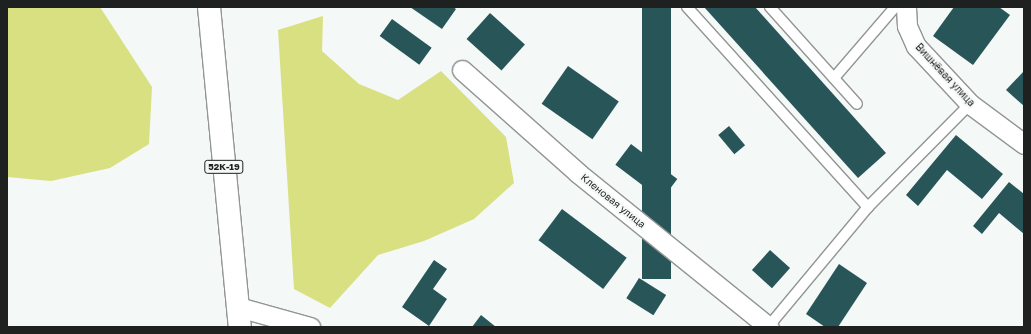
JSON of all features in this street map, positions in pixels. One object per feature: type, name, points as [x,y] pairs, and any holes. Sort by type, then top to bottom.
[{"type":"main road","name":"52К-19","points":[[209,7],[239,317]]},
{"type":"street","name":"Вишнёвая улица","points":[[906,7],[907,26],[916,46],[970,104],[1024,144]]},
{"type":"street","name":"Кленовая улица","points":[[462,70],[578,173],[768,327]]},
{"type":"street","points":[[239,317],[310,327]]},
{"type":"lane","points":[[687,7],[868,206]]},
{"type":"lane","points":[[770,7],[857,104]]},
{"type":"lane","points":[[834,78],[895,7]]},
{"type":"lane","points":[[768,327],[868,206],[970,104]]},
{"type":"green space","points":[[7,7],[100,7],[152,87],[149,144],[110,168],[51,181],[7,177]]},
{"type":"green space","points":[[323,16],[322,51],[359,84],[398,100],[441,71],[506,137],[514,183],[474,219],[424,241],[378,255],[330,308],[294,289],[278,30]]},
{"type":"building","points":[[410,7],[453,7],[456,9],[442,29]]},
{"type":"building","points":[[642,7],[671,7],[671,279],[642,279]]},
{"type":"building","points":[[704,7],[755,7],[886,153],[858,178]]},
{"type":"building","points":[[954,7],[999,7],[1010,15],[973,65],[933,36]]},
{"type":"building","points":[[490,13],[525,44],[502,70],[467,39]]},
{"type":"building","points":[[392,19],[432,48],[419,65],[380,36]]},
{"type":"building","points":[[568,66],[619,102],[592,139],[542,104]]},
{"type":"building","points":[[1024,71],[1024,106],[1006,90]]},
{"type":"building","points":[[729,126],[745,145],[734,154],[718,135]]},
{"type":"building","points":[[956,135],[1003,174],[982,199],[947,170],[918,206],[906,195]]},
{"type":"building","points":[[631,144],[677,179],[662,200],[615,165]]},
{"type":"building","points":[[1009,182],[1024,194],[1024,234],[999,213],[982,234],[973,226]]},
{"type":"building","points":[[562,209],[627,258],[603,289],[539,240]]},
{"type":"building","points":[[770,250],[790,268],[772,288],[752,270]]},
{"type":"building","points":[[434,260],[447,269],[433,289],[447,299],[429,326],[402,307]]},
{"type":"building","points":[[839,264],[867,283],[838,327],[825,327],[806,314]]},
{"type":"building","points":[[639,278],[666,295],[653,315],[626,298]]},
{"type":"building","points":[[481,315],[496,327],[472,327]]}]
